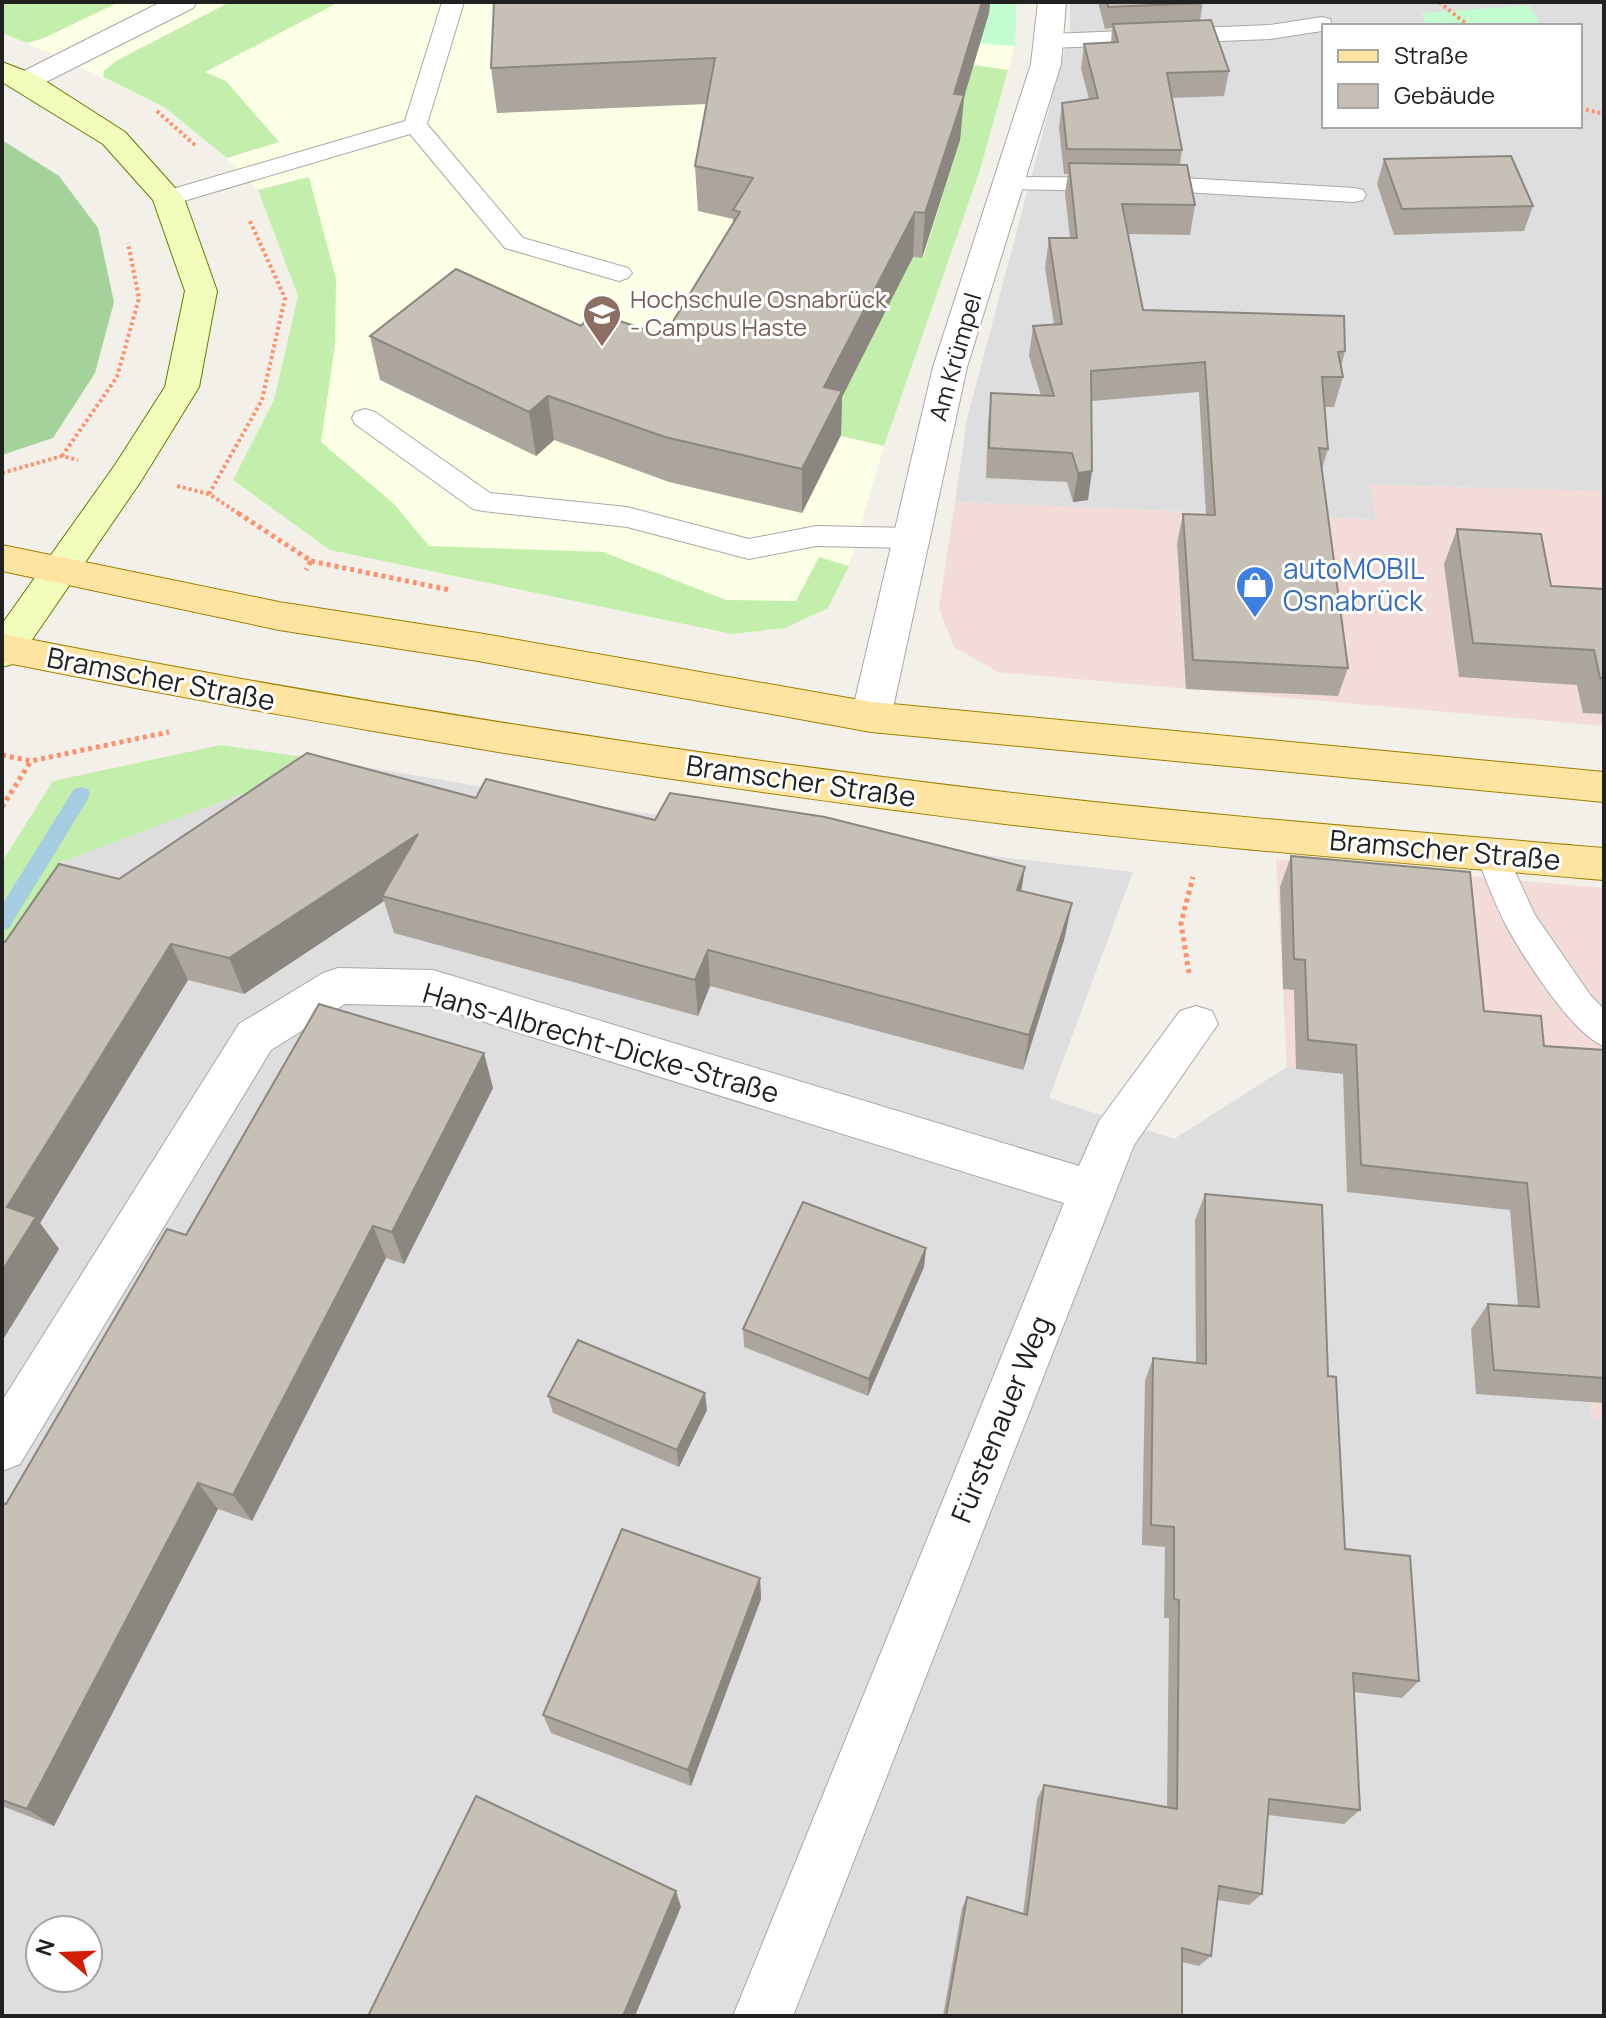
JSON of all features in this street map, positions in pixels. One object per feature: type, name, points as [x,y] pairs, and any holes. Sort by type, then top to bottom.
[{"type":"main road","points":[[2,558],[279,616],[478,647],[871,717],[1604,787]]},
{"type":"main road","name":"Bramscher Straße","points":[[3,650],[391,722],[934,800],[1492,855],[1601,871]]},
{"type":"street","points":[[14,76],[183,2]]},
{"type":"street","name":"Am Krümpel","points":[[871,717],[950,367],[1051,41],[1052,2]]},
{"type":"street","points":[[3,650],[128,473],[182,387],[201,291],[168,198],[114,138],[14,76]]},
{"type":"street","name":"Hans-Albrecht-Dicke-Straße","points":[[2,1447],[255,1037],[338,986],[433,988],[1092,1191]]},
{"type":"street","name":"Fürstenauer Weg","points":[[763,2016],[1115,1135],[1196,1024]]},
{"type":"lane","points":[[415,125],[453,2]]},
{"type":"lane","points":[[1051,41],[1270,32],[1322,24]]},
{"type":"lane","points":[[168,198],[415,125]]},
{"type":"lane","points":[[415,125],[514,243],[619,273]]},
{"type":"lane","points":[[1008,184],[1184,185],[1354,195]]},
{"type":"lane","points":[[365,418],[483,502],[627,517],[749,549],[816,536],[910,538]]},
{"type":"lane","points":[[1492,855],[1521,922],[1579,1006],[1604,1032]]},
{"type":"path","points":[[1439,2],[1466,24]]},
{"type":"path","points":[[1582,108],[1604,114]]},
{"type":"path","points":[[2,473],[62,456],[117,377],[139,298],[127,240]]},
{"type":"path","points":[[311,561],[464,592]]},
{"type":"path","points":[[2,755],[31,761],[2,807]]},
{"type":"path","points":[[1196,1024],[1181,923],[1195,866],[1200,828]]},
{"type":"shaded area","name":"Hochschule Osnabrück - Campus Haste","points":[[2,2],[1017,2],[1015,46],[980,170],[884,446],[849,566],[828,608],[785,628],[732,634],[330,550],[233,480],[274,400],[298,296],[258,190],[227,158],[164,107],[2,33]]},
{"type":"shaded area","points":[[1070,2],[1604,2],[1604,491],[1371,485],[1376,520],[955,502],[967,419],[1070,30]]},
{"type":"shaded area","points":[[1371,485],[1604,491],[1604,726],[998,672],[954,647],[939,608],[955,502],[1376,520]]},
{"type":"shaded area","points":[[330,761],[608,808],[1133,872],[1049,1098],[1174,1139],[1287,1067],[1536,1088],[1592,1417],[1604,1419],[1604,2016],[2,2016],[2,959],[59,863]]},
{"type":"shaded area","points":[[1276,859],[1604,888],[1604,1419],[1592,1418],[1536,1088],[1287,1067]]},
{"type":"green space","points":[[2,2],[119,2],[27,43],[2,33]]},
{"type":"green space","points":[[230,2],[339,2],[205,72],[226,81],[279,142],[227,158],[164,107],[103,77],[104,71],[116,61]]},
{"type":"green space","points":[[987,2],[1017,2],[1015,46],[980,43]]},
{"type":"green space","points":[[1529,5],[1541,24],[1425,24],[1422,13]]},
{"type":"green space","points":[[973,65],[1008,70],[980,170],[884,446],[824,432],[913,257],[923,258],[960,140],[951,138]]},
{"type":"green space","points":[[2,140],[59,176],[98,228],[114,302],[95,373],[53,438],[2,455]]},
{"type":"green space","points":[[309,177],[336,279],[335,344],[321,442],[394,504],[429,546],[603,552],[726,600],[796,601],[819,557],[849,566],[828,608],[785,628],[732,634],[330,550],[233,480],[274,400],[298,296],[258,190]]},
{"type":"green space","points":[[221,745],[330,761],[59,863],[2,959],[2,862],[53,781]]},
{"type":"building","points":[[494,2],[982,2],[954,94],[964,95],[925,213],[915,212],[824,387],[842,391],[802,469],[665,437],[548,396],[529,412],[370,336],[456,269],[581,326],[593,312],[664,336],[740,212],[733,210],[753,178],[695,166],[715,58],[491,68]]},
{"type":"building","points":[[1107,2],[1203,2],[1203,3],[1108,7]]},
{"type":"building","points":[[1211,20],[1229,71],[1167,73],[1182,150],[1067,149],[1062,103],[1098,98],[1084,44],[1118,42],[1113,24]]},
{"type":"building","points":[[1511,156],[1533,206],[1402,209],[1384,159]]},
{"type":"building","points":[[1069,163],[1187,165],[1195,205],[1122,204],[1143,310],[1344,316],[1345,351],[1338,352],[1343,377],[1322,377],[1328,449],[1319,448],[1348,668],[1193,660],[1183,514],[1215,515],[1205,362],[1091,371],[1092,471],[1078,473],[1072,453],[989,448],[991,393],[1054,396],[1033,326],[1062,324],[1049,238],[1077,238]]},
{"type":"building","points":[[1457,529],[1541,534],[1551,586],[1604,589],[1604,679],[1600,678],[1594,650],[1473,643]]},
{"type":"building","points":[[307,753],[476,798],[486,779],[655,820],[670,793],[825,817],[1025,867],[1017,890],[1072,903],[1029,1035],[708,950],[695,980],[382,896],[418,834],[229,958],[171,944],[7,1207],[36,1217],[2,1271],[2,941],[5,942],[59,864],[119,879]]},
{"type":"building","points":[[1291,856],[1470,872],[1484,1011],[1541,1016],[1544,1046],[1604,1050],[1604,1378],[1494,1370],[1488,1304],[1539,1307],[1527,1183],[1361,1165],[1356,1045],[1308,1040],[1305,960],[1294,959]]},
{"type":"building","points":[[319,1004],[484,1053],[392,1232],[373,1226],[233,1495],[198,1483],[27,1809],[2,1800],[2,1503],[6,1504],[167,1229],[186,1235]]},
{"type":"building","points":[[1205,1194],[1322,1205],[1328,1376],[1336,1377],[1345,1549],[1410,1556],[1419,1681],[1353,1673],[1360,1810],[1269,1799],[1262,1894],[1219,1886],[1211,1956],[1182,1948],[1182,2016],[946,2016],[967,1897],[1027,1915],[1044,1785],[1177,1809],[1179,1600],[1174,1599],[1174,1527],[1151,1525],[1153,1358],[1206,1364]]},
{"type":"building","points":[[803,1202],[926,1248],[869,1379],[743,1329]]},
{"type":"building","points":[[578,1340],[705,1393],[677,1450],[548,1396]]},
{"type":"building","points":[[622,1529],[760,1578],[688,1770],[543,1715]]},
{"type":"building","points":[[476,1796],[676,1891],[623,2016],[368,2016]]},
{"type":"waterway","points":[[2,922],[81,794]]},
{"type":"place","name":"Hochschule Osnabrück - Campus Haste","points":[[602,348]]},
{"type":"place","name":"autoMOBIL Osnabrück","points":[[1255,619]]}]
